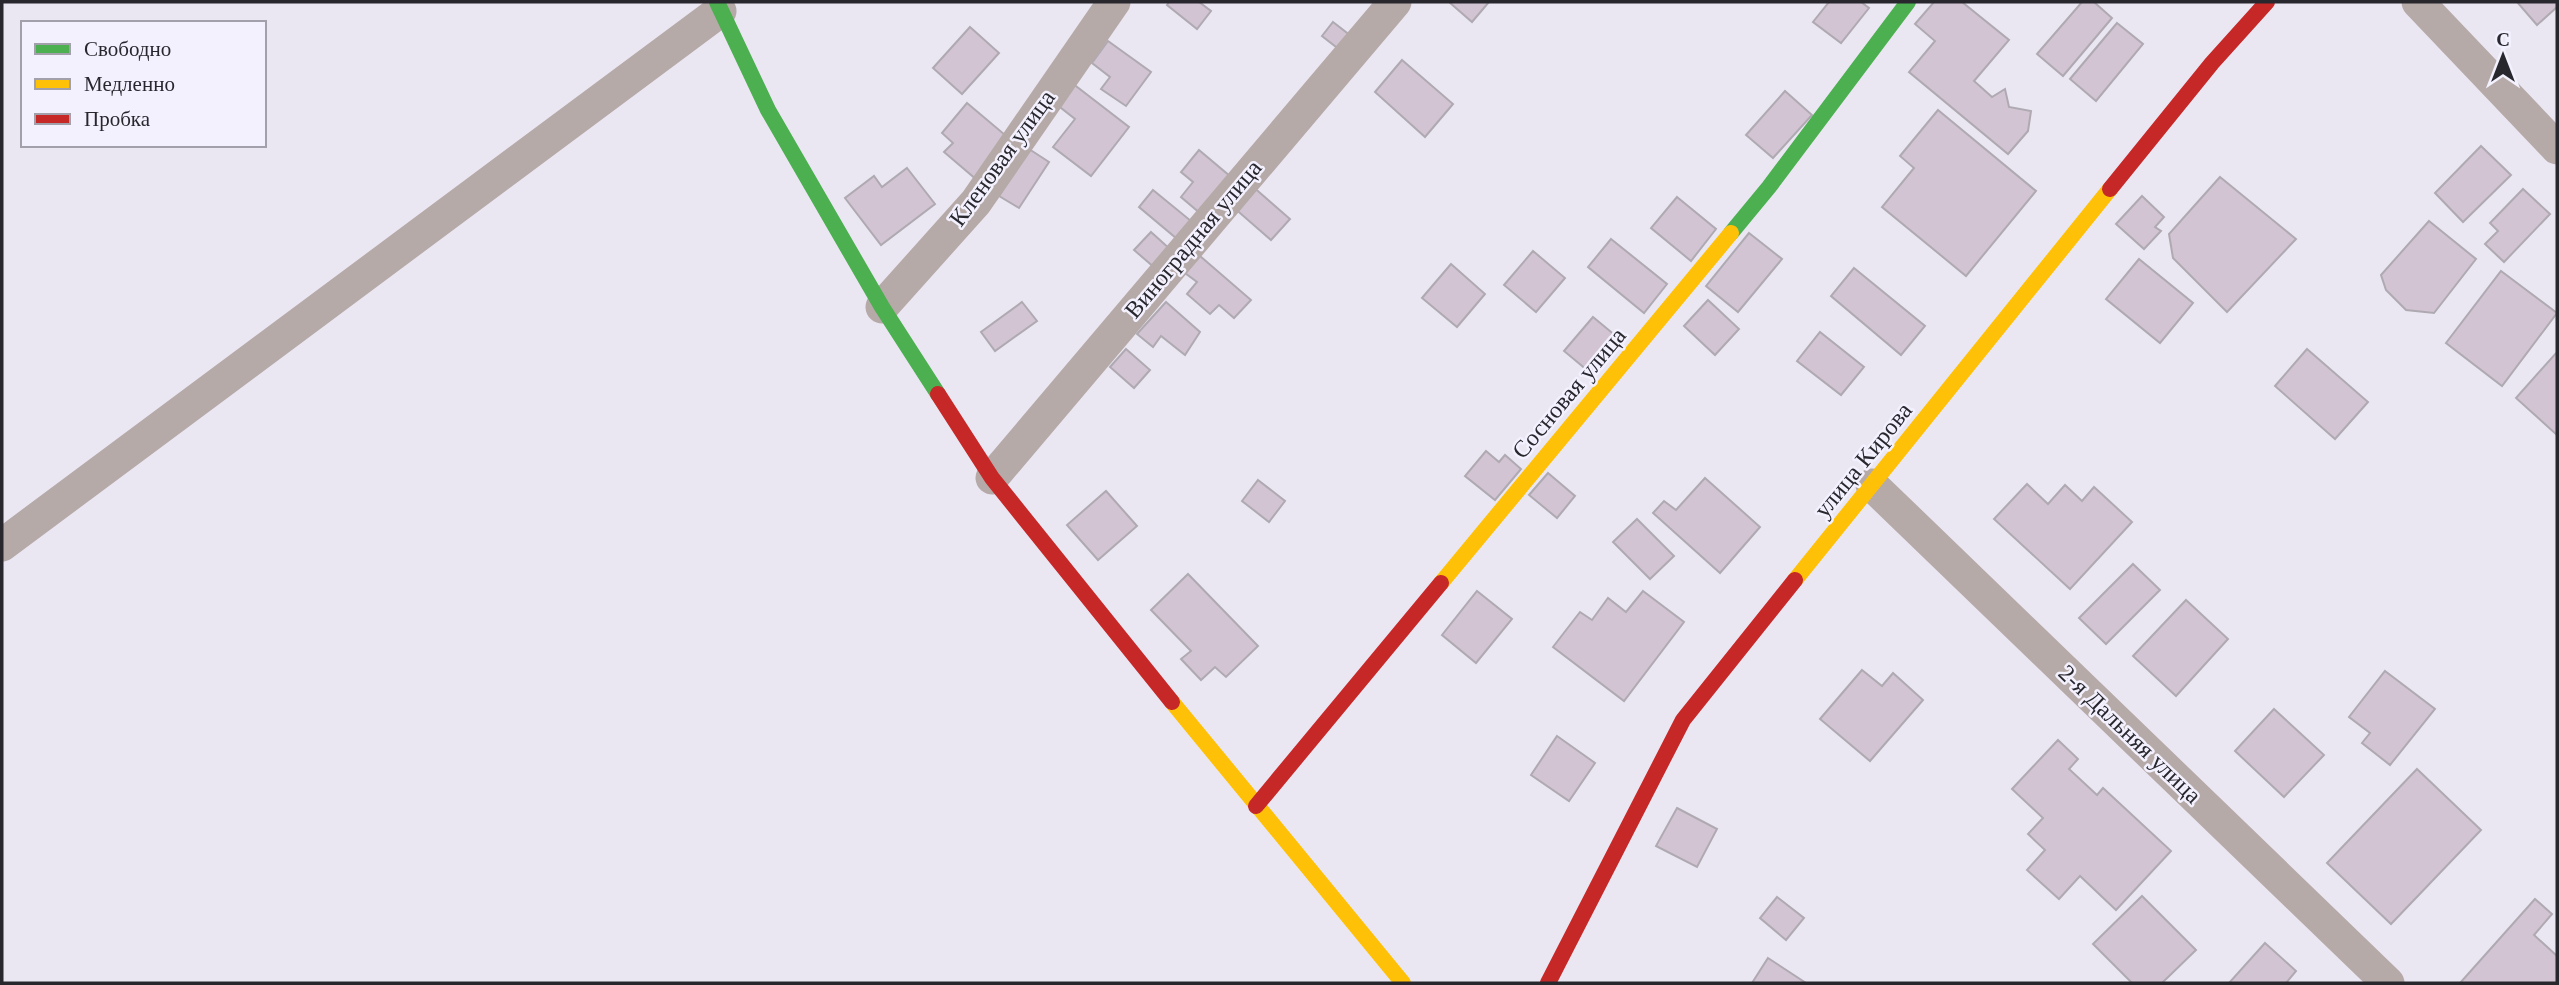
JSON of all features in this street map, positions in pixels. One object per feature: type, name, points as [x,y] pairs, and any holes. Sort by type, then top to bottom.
[{"type":"street","name":"Кленовая улица","points":[[882,307],[976,202],[1114,2]]},
{"type":"street","name":"Виноградная улица","points":[[992,478],[1395,2]]},
{"type":"street","name":"Сосновая улица","points":[[1256,806],[1769,187],[1908,2]]},
{"type":"street","name":"улица Кирова","points":[[1548,983],[1683,720],[2203,74],[2267,2]]},
{"type":"street","points":[[2418,2],[2557,148]]},
{"type":"street","points":[[2,545],[718,6],[768,110],[882,307],[992,478],[1402,983]]},
{"type":"street","name":"2-я Дальняя улица","points":[[1872,485],[2388,983]]},
{"type":"building","points":[[1169,2],[1199,2],[1211,11],[1197,29],[1167,5]]},
{"type":"building","points":[[1449,2],[1489,2],[1472,22]]},
{"type":"building","points":[[1829,2],[1861,2],[1869,8],[1841,43],[1813,22]]},
{"type":"building","points":[[1934,2],[1962,2],[2009,40],[1974,81],[1992,97],[2005,89],[2009,107],[2031,111],[2028,131],[2008,154],[1909,72],[1935,41],[1915,24]]},
{"type":"building","points":[[2082,2],[2094,2],[2112,18],[2063,76],[2037,54]]},
{"type":"building","points":[[2517,2],[2557,2],[2557,7],[2537,25]]},
{"type":"building","points":[[1333,22],[1351,36],[1340,50],[1322,36]]},
{"type":"building","points":[[2117,23],[2143,44],[2096,101],[2070,79]]},
{"type":"building","points":[[970,27],[999,53],[962,94],[933,68]]},
{"type":"building","points":[[1108,41],[1151,72],[1126,106],[1101,89],[1110,77],[1092,63]]},
{"type":"building","points":[[1402,60],[1453,104],[1425,137],[1375,92]]},
{"type":"building","points":[[1072,83],[1129,127],[1091,176],[1053,147],[1075,119],[1056,104]]},
{"type":"building","points":[[1785,91],[1812,115],[1773,158],[1746,135]]},
{"type":"building","points":[[967,103],[1011,140],[977,180],[944,152],[953,143],[942,133]]},
{"type":"building","points":[[1938,110],[2036,191],[1966,276],[1882,207],[1914,168],[1900,156]]},
{"type":"building","points":[[2481,146],[2511,175],[2463,222],[2435,193]]},
{"type":"building","points":[[1029,149],[1049,162],[1019,208],[999,196]]},
{"type":"building","points":[[1199,150],[1231,177],[1201,214],[1181,197],[1193,182],[1181,172]]},
{"type":"building","points":[[907,168],[935,204],[881,245],[845,198],[874,176],[882,187]]},
{"type":"building","points":[[2220,177],[2296,239],[2227,312],[2173,258],[2169,234]]},
{"type":"building","points":[[1251,185],[1290,219],[1271,240],[1233,207]]},
{"type":"building","points":[[2523,189],[2550,214],[2504,262],[2485,244],[2498,231],[2490,223]]},
{"type":"building","points":[[1153,190],[1191,221],[1176,238],[1139,207]]},
{"type":"building","points":[[2142,196],[2164,217],[2155,227],[2161,231],[2144,249],[2116,224]]},
{"type":"building","points":[[1677,197],[1716,229],[1691,261],[1651,228]]},
{"type":"building","points":[[2429,221],[2476,259],[2434,313],[2406,310],[2386,290],[2381,275]]},
{"type":"building","points":[[1151,232],[1171,250],[1155,268],[1134,250]]},
{"type":"building","points":[[1749,233],[1782,259],[1738,312],[1706,286]]},
{"type":"building","points":[[1611,239],[1667,284],[1644,313],[1588,267]]},
{"type":"building","points":[[1533,251],[1565,278],[1536,312],[1504,285]]},
{"type":"building","points":[[1200,256],[1251,300],[1234,318],[1219,305],[1210,314],[1187,294],[1197,282],[1185,273]]},
{"type":"building","points":[[2139,259],[2193,303],[2160,343],[2106,299]]},
{"type":"building","points":[[1451,264],[1485,294],[1457,327],[1422,298]]},
{"type":"building","points":[[1854,268],[1925,326],[1901,355],[1831,296]]},
{"type":"building","points":[[2501,271],[2557,313],[2502,386],[2446,343]]},
{"type":"building","points":[[1708,300],[1739,329],[1715,355],[1684,326]]},
{"type":"building","points":[[1022,302],[1037,321],[995,351],[981,332]]},
{"type":"building","points":[[1166,302],[1200,332],[1185,355],[1161,336],[1153,347],[1137,334]]},
{"type":"building","points":[[1593,317],[1622,341],[1593,375],[1564,351]]},
{"type":"building","points":[[1820,332],[1864,367],[1841,395],[1797,361]]},
{"type":"building","points":[[1126,349],[1150,370],[1134,388],[1110,367]]},
{"type":"building","points":[[2307,349],[2368,402],[2335,439],[2275,386]]},
{"type":"building","points":[[2557,352],[2557,435],[2516,398]]},
{"type":"building","points":[[1486,451],[1499,462],[1505,455],[1521,469],[1495,500],[1465,476]]},
{"type":"building","points":[[1548,473],[1575,496],[1557,518],[1529,495]]},
{"type":"building","points":[[1705,478],[1760,527],[1720,573],[1653,513],[1664,501],[1676,510]]},
{"type":"building","points":[[1258,480],[1285,501],[1269,522],[1242,501]]},
{"type":"building","points":[[2027,484],[2048,504],[2065,485],[2082,501],[2094,487],[2132,522],[2070,589],[1994,519]]},
{"type":"building","points":[[1106,491],[1137,526],[1098,560],[1067,525]]},
{"type":"building","points":[[1637,519],[1674,556],[1650,579],[1613,542]]},
{"type":"building","points":[[2133,564],[2160,590],[2106,644],[2079,618]]},
{"type":"building","points":[[1188,574],[1258,646],[1226,677],[1215,667],[1201,680],[1181,659],[1191,651],[1151,610]]},
{"type":"building","points":[[1477,591],[1512,619],[1476,663],[1442,635]]},
{"type":"building","points":[[1643,591],[1684,622],[1624,701],[1553,647],[1580,612],[1592,620],[1608,598],[1626,612]]},
{"type":"building","points":[[2186,600],[2228,639],[2176,696],[2133,656]]},
{"type":"building","points":[[1862,670],[1882,686],[1893,673],[1923,700],[1870,761],[1820,719]]},
{"type":"building","points":[[2385,671],[2435,709],[2390,765],[2362,743],[2370,733],[2349,717]]},
{"type":"building","points":[[2274,709],[2324,755],[2284,797],[2235,751]]},
{"type":"building","points":[[1557,736],[1595,763],[1569,801],[1531,775]]},
{"type":"building","points":[[2058,740],[2078,759],[2069,769],[2097,795],[2103,788],[2171,851],[2116,910],[2080,876],[2059,899],[2027,870],[2045,850],[2028,834],[2043,818],[2012,789]]},
{"type":"building","points":[[2417,769],[2481,830],[2391,924],[2327,863]]},
{"type":"building","points":[[1677,808],[1717,829],[1697,867],[1656,846]]},
{"type":"building","points":[[2142,896],[2196,950],[2162,983],[2132,983],[2093,944]]},
{"type":"building","points":[[1777,897],[1804,918],[1786,940],[1760,918]]},
{"type":"building","points":[[2535,899],[2552,914],[2534,935],[2557,956],[2557,983],[2460,983]]},
{"type":"building","points":[[2265,943],[2296,971],[2286,983],[2229,983]]},
{"type":"building","points":[[1768,958],[1806,983],[1752,983]]},
{"type":"traffic: fast","points":[[717,2],[768,110],[882,307],[938,394]]},
{"type":"traffic: fast","points":[[1731,233],[1769,187],[1908,2]]},
{"type":"traffic: slow","points":[[1795,580],[2110,189]]},
{"type":"traffic: slow","points":[[1441,583],[1731,233]]},
{"type":"traffic: slow","points":[[1172,702],[1403,983]]},
{"type":"traffic: jam","points":[[2110,189],[2212,63],[2267,2]]},
{"type":"traffic: jam","points":[[938,394],[992,478],[1172,702]]},
{"type":"traffic: jam","points":[[1548,983],[1683,720],[1795,580]]},
{"type":"traffic: jam","points":[[1256,806],[1441,583]]}]
